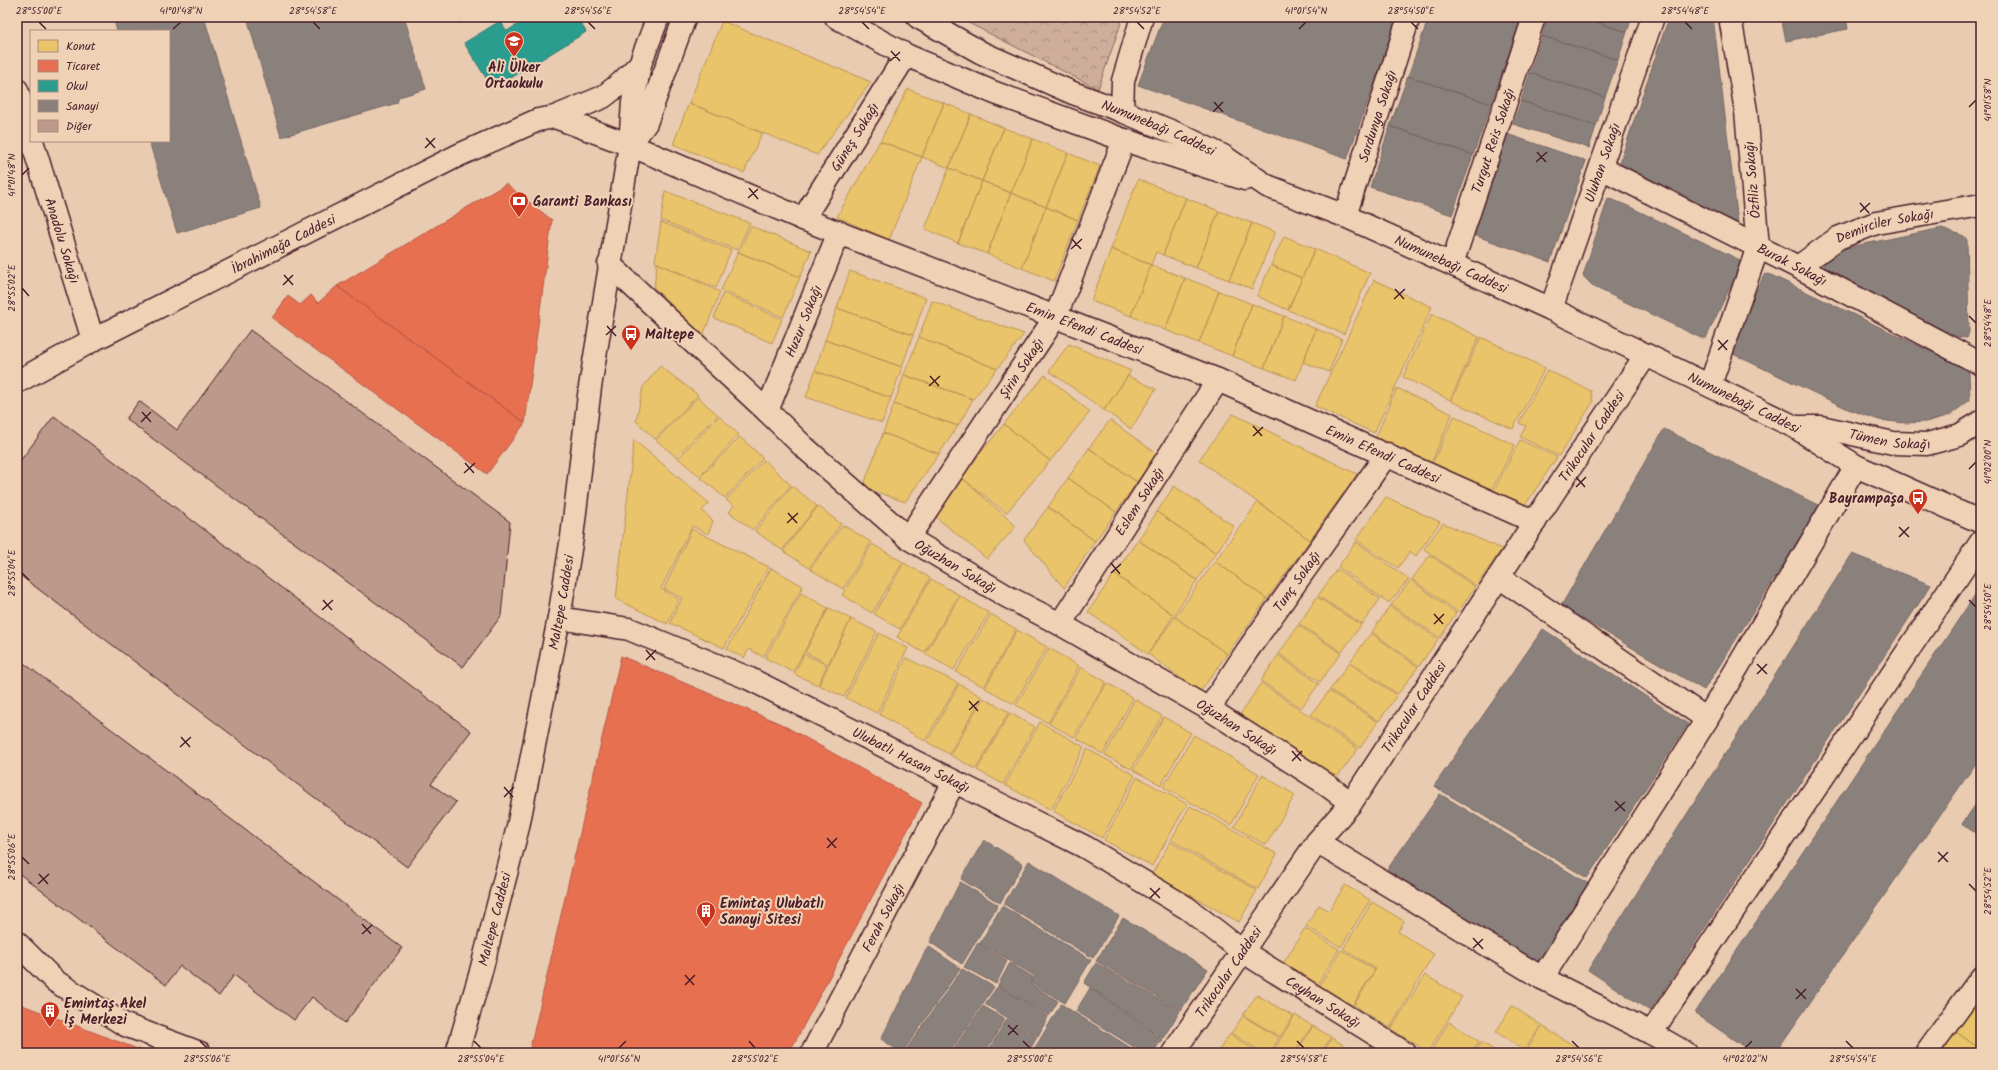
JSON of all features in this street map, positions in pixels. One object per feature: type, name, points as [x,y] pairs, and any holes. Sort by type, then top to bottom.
[{"type":"street","points":[[640,64],[658,17]]},
{"type":"street","points":[[555,117],[630,145],[646,123],[685,17]]},
{"type":"street","points":[[836,17],[906,55],[994,93],[1124,140],[1267,186]]},
{"type":"street","name":"Numunebağı Caddesi","points":[[918,17],[982,53],[1073,93],[1122,111],[1223,156],[1267,186],[1345,216],[1551,309],[1646,356],[1795,426],[1856,466],[1981,522]]},
{"type":"street","points":[[1122,111],[1124,81],[1142,17]]},
{"type":"street","name":"Sardunya Sokağı","points":[[1345,216],[1409,17]]},
{"type":"street","name":"Turgut Reis Sokağı","points":[[1452,264],[1534,17]]},
{"type":"street","name":"Uluhan Sokağı","points":[[1551,309],[1653,17]]},
{"type":"street","name":"Özfiliz Sokağı","points":[[1710,385],[1758,247],[1746,111],[1730,17]]},
{"type":"street","name":"Güneş Sokağı","points":[[803,219],[906,55]]},
{"type":"street","name":"İbrahimağa Caddesi","points":[[17,382],[93,340],[459,155],[538,120],[555,117],[603,97],[621,83],[640,64]]},
{"type":"street","name":"Maltepe Caddesi","points":[[457,1053],[480,974],[518,827],[559,618],[572,537],[590,387],[609,264],[630,145],[633,102],[640,64]]},
{"type":"street","points":[[17,90],[30,133]]},
{"type":"street","name":"Şirin Sokağı","points":[[908,538],[1056,316],[1124,140]]},
{"type":"street","name":"Anadolu Sokağı","points":[[32,142],[93,340]]},
{"type":"street","name":"Emin Efendi Caddesi","points":[[630,145],[803,219],[1218,380],[1387,454],[1535,522]]},
{"type":"street","name":"Burak Sokağı","points":[[1601,168],[1798,267],[1981,364]]},
{"type":"street","name":"Demirciler Sokağı","points":[[1798,267],[1838,238],[1876,223],[1981,205]]},
{"type":"street","name":"Huzur Sokağı","points":[[767,411],[839,232]]},
{"type":"street","name":"Oğuzhan Sokağı","points":[[609,264],[804,447],[908,538],[1008,597],[1060,624],[1209,709],[1320,780],[1351,802]]},
{"type":"street","name":"Trikocular Caddesi","points":[[1173,1053],[1317,842],[1351,802],[1646,356]]},
{"type":"street","name":"Eslem Sokağı","points":[[1060,624],[1218,380]]},
{"type":"street","name":"Tümen Sokağı","points":[[1795,426],[1821,427],[1893,443],[1927,444],[1960,434],[1981,422]]},
{"type":"street","name":"Tunç Sokağı","points":[[1209,709],[1247,651],[1387,454]]},
{"type":"street","points":[[1542,978],[1707,719],[1856,466]]},
{"type":"street","points":[[1651,1033],[1981,542]]},
{"type":"street","points":[[1499,577],[1707,719]]},
{"type":"street","name":"Ulubatlı Hasan Sokağı","points":[[559,618],[629,629],[748,678],[1085,847],[1187,908],[1242,951]]},
{"type":"street","name":"Ferah Sokağı","points":[[818,1051],[954,782]]},
{"type":"street","points":[[1317,842],[1542,978],[1651,1033],[1686,1053]]},
{"type":"street","points":[[17,943],[55,981],[125,1025],[200,1053]]},
{"type":"street","name":"Ceyhan Sokağı","points":[[1242,951],[1404,1053]]},
{"type":"street","points":[[1926,1053],[1981,978]]},
{"type":"green space","points":[[957,17],[1123,17],[1098,89]]},
{"type":"building: Konut","points":[[722,21],[871,82],[817,155],[689,103]]},
{"type":"building: Konut","points":[[908,89],[944,103],[922,157],[880,141]]},
{"type":"building: Konut","points":[[689,103],[762,133],[744,173],[673,144]]},
{"type":"building: Konut","points":[[944,103],[971,114],[949,168],[922,157]]},
{"type":"building: Konut","points":[[971,114],[1004,128],[982,181],[949,168]]},
{"type":"building: Konut","points":[[1004,128],[1033,139],[1011,193],[982,181]]},
{"type":"building: Konut","points":[[1033,139],[1068,153],[1046,207],[1011,193]]},
{"type":"building: Konut","points":[[880,141],[922,157],[889,240],[837,217]]},
{"type":"building: Konut","points":[[1068,153],[1100,166],[1078,220],[1046,207]]},
{"type":"building: Konut","points":[[949,168],[982,181],[958,243],[925,229]]},
{"type":"building: Konut","points":[[1138,179],[1186,198],[1163,255],[1156,252],[1151,265],[1111,249]]},
{"type":"building: Konut","points":[[982,181],[1011,193],[987,254],[958,243]]},
{"type":"building: Konut","points":[[665,191],[750,223],[737,250],[661,220]]},
{"type":"building: Konut","points":[[1011,193],[1046,207],[1022,268],[987,254]]},
{"type":"building: Konut","points":[[1186,198],[1219,211],[1196,268],[1163,255]]},
{"type":"building: Konut","points":[[1046,207],[1078,220],[1054,281],[1022,268]]},
{"type":"building: Konut","points":[[1219,211],[1252,223],[1229,280],[1196,268]]},
{"type":"building: Konut","points":[[661,222],[731,250],[716,288],[655,262]]},
{"type":"building: Konut","points":[[1252,223],[1275,232],[1252,289],[1229,280]]},
{"type":"building: Konut","points":[[751,226],[811,251],[800,277],[738,252]]},
{"type":"building: Konut","points":[[1284,236],[1315,249],[1302,278],[1271,265]]},
{"type":"building: Konut","points":[[1111,249],[1151,265],[1131,316],[1091,301]]},
{"type":"building: Konut","points":[[1315,249],[1370,273],[1344,334],[1288,310]]},
{"type":"building: Konut","points":[[738,252],[800,277],[783,317],[721,290]]},
{"type":"building: Konut","points":[[657,263],[720,292],[703,336],[654,288]]},
{"type":"building: Konut","points":[[1151,265],[1185,278],[1165,330],[1131,316]]},
{"type":"building: Konut","points":[[1271,265],[1302,278],[1288,310],[1257,296]]},
{"type":"building: Konut","points":[[850,271],[926,298],[913,335],[837,308]]},
{"type":"building: Konut","points":[[1185,278],[1219,291],[1199,343],[1165,330]]},
{"type":"building: Konut","points":[[1374,280],[1432,307],[1374,433],[1315,406]]},
{"type":"building: Konut","points":[[1219,291],[1252,304],[1232,356],[1199,343]]},
{"type":"building: Konut","points":[[723,293],[782,319],[772,343],[714,318]]},
{"type":"building: Konut","points":[[932,301],[1024,334],[997,369],[919,337]]},
{"type":"building: Konut","points":[[1252,304],[1284,316],[1264,368],[1232,356]]},
{"type":"building: Konut","points":[[837,308],[913,335],[902,367],[825,340]]},
{"type":"building: Konut","points":[[1432,314],[1479,337],[1450,400],[1403,377]]},
{"type":"building: Konut","points":[[1284,316],[1316,329],[1296,380],[1264,368]]},
{"type":"building: Konut","points":[[1316,329],[1342,339],[1329,372],[1303,362]]},
{"type":"building: Konut","points":[[919,337],[997,369],[973,399],[904,375]]},
{"type":"building: Konut","points":[[1481,337],[1545,368],[1513,429],[1451,401]]},
{"type":"building: Konut","points":[[825,340],[902,367],[891,398],[815,371]]},
{"type":"building: Konut","points":[[1069,344],[1131,371],[1104,410],[1049,371]]},
{"type":"building: Konut","points":[[660,366],[698,395],[655,439],[636,421],[643,387]]},
{"type":"building: Konut","points":[[1547,370],[1591,391],[1593,402],[1559,456],[1520,437],[1526,426],[1519,423]]},
{"type":"building: Konut","points":[[815,371],[891,398],[882,423],[806,397]]},
{"type":"building: Konut","points":[[904,375],[973,399],[958,426],[894,404]]},
{"type":"building: Konut","points":[[1045,375],[1090,412],[1050,461],[1004,424]]},
{"type":"building: Konut","points":[[1128,376],[1156,389],[1131,429],[1104,410]]},
{"type":"building: Konut","points":[[1397,388],[1452,414],[1430,466],[1375,439]]},
{"type":"building: Konut","points":[[698,397],[718,415],[676,457],[656,440]]},
{"type":"building: Konut","points":[[894,404],[958,426],[939,454],[883,433]]},
{"type":"building: Konut","points":[[1233,414],[1357,474],[1310,540],[1199,460]]},
{"type":"building: Konut","points":[[719,416],[739,435],[699,476],[678,458]]},
{"type":"building: Konut","points":[[1454,416],[1515,445],[1489,495],[1431,467]]},
{"type":"building: Konut","points":[[1110,420],[1157,454],[1137,482],[1089,448]]},
{"type":"building: Konut","points":[[1004,424],[1050,461],[1006,513],[961,477]]},
{"type":"building: Konut","points":[[883,433],[939,454],[905,502],[863,487]]},
{"type":"building: Konut","points":[[740,437],[763,458],[725,498],[700,477]]},
{"type":"building: Konut","points":[[634,440],[709,503],[702,511],[713,521],[708,534],[692,526],[661,589],[679,599],[667,624],[616,599]]},
{"type":"building: Konut","points":[[1520,440],[1557,457],[1522,510],[1491,496]]},
{"type":"building: Konut","points":[[1089,448],[1137,482],[1116,512],[1068,478]]},
{"type":"building: Konut","points":[[764,460],[791,485],[753,530],[729,512],[734,506],[726,500]]},
{"type":"building: Konut","points":[[961,477],[1016,526],[987,559],[931,513]]},
{"type":"building: Konut","points":[[1068,478],[1116,512],[1095,541],[1048,507]]},
{"type":"building: Konut","points":[[792,486],[817,506],[782,550],[755,531]]},
{"type":"building: Konut","points":[[1174,486],[1234,526],[1216,553],[1157,512]]},
{"type":"building: Konut","points":[[1386,497],[1440,522],[1416,556],[1410,551],[1398,568],[1356,540]]},
{"type":"building: Konut","points":[[1258,502],[1310,540],[1267,599],[1215,561]]},
{"type":"building: Konut","points":[[818,506],[841,524],[809,568],[783,551]]},
{"type":"building: Konut","points":[[1048,507],[1095,541],[1064,588],[1024,540]]},
{"type":"building: Konut","points":[[1157,512],[1216,553],[1197,580],[1138,540]]},
{"type":"building: Konut","points":[[1443,523],[1502,549],[1476,586],[1424,549]]},
{"type":"building: Konut","points":[[843,525],[871,542],[843,589],[810,569]]},
{"type":"building: Konut","points":[[692,529],[769,567],[724,648],[670,623],[682,598],[664,589]]},
{"type":"building: Konut","points":[[1138,540],[1197,580],[1174,615],[1114,574]]},
{"type":"building: Konut","points":[[1356,542],[1409,579],[1389,603],[1338,567]]},
{"type":"building: Konut","points":[[872,544],[903,562],[872,613],[842,595]]},
{"type":"building: Konut","points":[[1430,555],[1475,587],[1458,612],[1412,579]]},
{"type":"building: Konut","points":[[1215,561],[1267,599],[1227,654],[1175,617]]},
{"type":"building: Konut","points":[[904,563],[930,578],[900,629],[874,614]]},
{"type":"building: Konut","points":[[771,568],[803,586],[763,657],[749,649],[744,658],[727,649]]},
{"type":"building: Konut","points":[[1337,569],[1380,599],[1362,624],[1318,596]]},
{"type":"building: Konut","points":[[1114,574],[1174,615],[1148,654],[1088,612]]},
{"type":"building: Konut","points":[[931,579],[959,595],[924,653],[897,637]]},
{"type":"building: Konut","points":[[1411,580],[1456,613],[1440,638],[1391,605]]},
{"type":"building: Konut","points":[[801,593],[828,608],[793,672],[765,658]]},
{"type":"building: Konut","points":[[960,596],[989,613],[954,670],[925,654]]},
{"type":"building: Konut","points":[[1317,597],[1361,625],[1342,652],[1299,624]]},
{"type":"building: Konut","points":[[1390,606],[1438,639],[1419,666],[1372,632]]},
{"type":"building: Konut","points":[[829,608],[851,619],[828,664],[805,652]]},
{"type":"building: Konut","points":[[991,614],[1016,629],[984,687],[956,672]]},
{"type":"building: Konut","points":[[1175,617],[1227,654],[1200,692],[1148,654]]},
{"type":"building: Konut","points":[[851,619],[877,632],[844,697],[819,685]]},
{"type":"building: Konut","points":[[1298,625],[1341,653],[1320,682],[1279,654]]},
{"type":"building: Konut","points":[[1017,630],[1047,647],[1014,704],[985,688]]},
{"type":"building: Konut","points":[[879,633],[908,648],[877,713],[846,698]]},
{"type":"building: Konut","points":[[1371,633],[1418,667],[1398,694],[1350,662]]},
{"type":"building: Konut","points":[[1049,648],[1079,666],[1048,723],[1016,705]]},
{"type":"building: Konut","points":[[804,654],[827,665],[818,685],[794,674]]},
{"type":"building: Konut","points":[[1278,655],[1319,684],[1301,708],[1261,681]]},
{"type":"building: Konut","points":[[906,658],[958,683],[925,741],[879,714]]},
{"type":"building: Konut","points":[[1349,663],[1397,695],[1379,721],[1330,690]]},
{"type":"building: Konut","points":[[1081,667],[1106,682],[1074,737],[1049,724]]},
{"type":"building: Konut","points":[[1107,683],[1133,698],[1103,754],[1076,738]]},
{"type":"building: Konut","points":[[1261,683],[1358,749],[1335,780],[1240,715]]},
{"type":"building: Konut","points":[[959,684],[982,697],[949,754],[927,742]]},
{"type":"building: Konut","points":[[1329,691],[1378,722],[1360,748],[1311,715]]},
{"type":"building: Konut","points":[[983,698],[1009,712],[976,769],[950,755]]},
{"type":"building: Konut","points":[[1135,699],[1162,716],[1131,769],[1105,755]]},
{"type":"building: Konut","points":[[1010,713],[1035,727],[1003,784],[977,770]]},
{"type":"building: Konut","points":[[1164,717],[1191,733],[1161,785],[1133,770]]},
{"type":"building: Konut","points":[[1040,722],[1084,747],[1051,810],[1005,785]]},
{"type":"building: Konut","points":[[1194,735],[1259,774],[1231,825],[1163,787]]},
{"type":"building: Konut","points":[[1087,749],[1135,775],[1102,838],[1053,811]]},
{"type":"building: Konut","points":[[1262,775],[1295,795],[1266,845],[1234,827]]},
{"type":"building: Konut","points":[[1137,777],[1187,804],[1152,866],[1104,840]]},
{"type":"building: Konut","points":[[1190,806],[1277,854],[1258,889],[1171,840]]},
{"type":"building: Konut","points":[[1170,842],[1257,890],[1239,922],[1152,874]]},
{"type":"building: Konut","points":[[1345,885],[1370,900],[1341,947],[1306,926],[1319,905],[1329,911]]},
{"type":"building: Konut","points":[[1372,902],[1404,921],[1398,932],[1434,954],[1390,1028],[1354,1005],[1376,969],[1343,949]]},
{"type":"building: Konut","points":[[1305,928],[1339,949],[1317,985],[1283,964]]},
{"type":"building: Konut","points":[[1341,950],[1375,970],[1352,1006],[1319,986]]},
{"type":"building: Konut","points":[[1425,975],[1462,997],[1428,1052],[1391,1029]]},
{"type":"building: Konut","points":[[1257,995],[1293,1016],[1280,1037],[1243,1015]]},
{"type":"building: Konut","points":[[1981,999],[1981,1050],[1955,1031]]},
{"type":"building: Konut","points":[[1512,1006],[1541,1025],[1525,1050],[1496,1032]]},
{"type":"building: Konut","points":[[1295,1015],[1312,1026],[1294,1053],[1272,1053]]},
{"type":"building: Konut","points":[[1243,1016],[1279,1038],[1270,1053],[1263,1053],[1231,1033]]},
{"type":"building: Konut","points":[[1449,1022],[1479,1041],[1472,1053],[1430,1053]]},
{"type":"building: Konut","points":[[1313,1026],[1331,1037],[1321,1053],[1296,1053]]},
{"type":"building: Konut","points":[[1542,1026],[1576,1047],[1572,1053],[1525,1053]]},
{"type":"building: Konut","points":[[1955,1031],[1981,1050],[1981,1053],[1939,1053]]},
{"type":"building: Konut","points":[[1230,1034],[1259,1053],[1217,1053]]},
{"type":"building: Konut","points":[[1332,1038],[1357,1053],[1323,1053]]},
{"type":"building: Konut","points":[[1481,1042],[1499,1053],[1474,1053]]},
{"type":"building: Ticaret","points":[[506,184],[552,220],[525,423],[337,286]]},
{"type":"building: Ticaret","points":[[337,286],[525,423],[487,474],[272,318],[288,296],[300,305],[311,295],[318,303]]},
{"type":"building: Ticaret","name":"Emintaş Ulubatlı Sanayi Sitesi","points":[[621,656],[781,724],[922,803],[789,1053],[529,1053]]},
{"type":"building: Ticaret","name":"Emintaş Akel İş Merkezi","points":[[17,1003],[148,1053],[17,1053]]},
{"type":"building: Okul","points":[[458,17],[491,17],[459,23]]},
{"type":"building: Okul","points":[[530,17],[577,17],[586,32],[493,89],[464,43],[500,21],[507,31]]},
{"type":"building: Sanayi","points":[[113,17],[204,17],[261,208],[177,233],[149,142],[170,142],[170,30],[117,30]]},
{"type":"building: Sanayi","points":[[247,17],[404,17],[426,89],[399,97],[397,103],[281,137]]},
{"type":"building: Sanayi","points":[[1164,17],[1398,17],[1347,159],[1138,85]]},
{"type":"building: Sanayi","points":[[1429,17],[1515,17],[1521,19],[1491,104],[1408,76]]},
{"type":"building: Sanayi","points":[[1548,17],[1580,17],[1627,32],[1618,60],[1542,36]]},
{"type":"building: Sanayi","points":[[1580,17],[1632,17],[1627,32]]},
{"type":"building: Sanayi","points":[[1669,17],[1713,17],[1738,223],[1732,227],[1617,171]]},
{"type":"building: Sanayi","points":[[1781,17],[1846,17],[1848,29],[1786,41]]},
{"type":"building: Sanayi","points":[[1542,36],[1618,60],[1605,97],[1530,73]]},
{"type":"building: Sanayi","points":[[1530,73],[1605,97],[1596,126],[1521,101]]},
{"type":"building: Sanayi","points":[[1408,76],[1491,104],[1473,155],[1390,126]]},
{"type":"building: Sanayi","points":[[1521,101],[1596,126],[1589,148],[1513,124]]},
{"type":"building: Sanayi","points":[[1390,126],[1473,155],[1452,215],[1370,187]]},
{"type":"building: Sanayi","points":[[1504,133],[1586,161],[1550,262],[1468,233]]},
{"type":"building: Sanayi","points":[[1608,198],[1628,206],[1740,260],[1740,266],[1706,338],[1701,338],[1594,287],[1583,276]]},
{"type":"building: Sanayi","points":[[1942,228],[1964,236],[1967,240],[1969,332],[1967,338],[1958,337],[1825,272],[1823,267],[1829,253],[1835,250]]},
{"type":"building: Sanayi","points":[[1769,274],[1967,369],[1969,373],[1970,400],[1950,415],[1926,422],[1905,423],[1879,420],[1848,409],[1731,353],[1729,350],[1764,275]]},
{"type":"building: Sanayi","points":[[1664,429],[1820,506],[1704,690],[1561,606]]},
{"type":"building: Sanayi","points":[[1852,554],[1931,585],[1650,1011],[1588,970]]},
{"type":"building: Sanayi","points":[[1981,586],[1981,756],[1775,1053],[1753,1053],[1695,1013]]},
{"type":"building: Sanayi","points":[[1543,629],[1688,724],[1587,878],[1434,786]]},
{"type":"building: Sanayi","points":[[1440,794],[1592,886],[1538,969],[1382,877]]},
{"type":"building: Sanayi","points":[[1981,797],[1981,837],[1962,824]]},
{"type":"building: Sanayi","points":[[984,840],[1023,864],[1000,903],[961,879]]},
{"type":"building: Sanayi","points":[[1029,861],[1119,916],[1093,958],[1004,904]]},
{"type":"building: Sanayi","points":[[960,882],[998,905],[962,964],[930,942]]},
{"type":"building: Sanayi","points":[[1002,906],[1091,960],[1065,1003],[1031,983],[1035,976],[980,943]]},
{"type":"building: Sanayi","points":[[1123,918],[1208,969],[1181,1010],[1096,961]]},
{"type":"building: Sanayi","points":[[978,943],[1007,961],[996,984],[964,967]]},
{"type":"building: Sanayi","points":[[928,946],[960,968],[902,1053],[881,1039]]},
{"type":"building: Sanayi","points":[[1010,963],[1033,977],[1030,984],[1058,1001],[1049,1016],[998,985]]},
{"type":"building: Sanayi","points":[[1096,963],[1180,1011],[1163,1038],[1084,983]]},
{"type":"building: Sanayi","points":[[962,969],[994,987],[949,1053],[904,1053]]},
{"type":"building: Sanayi","points":[[998,986],[1048,1017],[1038,1036],[985,1004]]},
{"type":"building: Sanayi","points":[[1090,988],[1162,1039],[1153,1053],[1144,1053],[1076,1011]]},
{"type":"building: Sanayi","points":[[1061,1004],[1075,1013],[1139,1053],[1032,1053]]},
{"type":"building: Sanayi","points":[[983,1006],[1005,1019],[985,1053],[951,1053]]},
{"type":"building: Sanayi","points":[[1007,1019],[1037,1037],[1028,1053],[987,1053]]},
{"type":"building: Diğer","points":[[250,330],[510,522],[501,616],[463,667],[126,419],[139,401],[177,430]]},
{"type":"building: Diğer","points":[[54,416],[471,731],[431,784],[456,802],[407,867],[17,573],[17,465]]},
{"type":"building: Diğer","points":[[17,658],[402,948],[345,1023],[312,997],[294,1020],[234,975],[219,996],[180,966],[166,985],[17,872]]},
{"type":"place","name":"Ali Ülker Ortaokulu","points":[[514,58]]},
{"type":"place","name":"Garanti Bankası","points":[[519,218]]},
{"type":"place","name":"Maltepe","points":[[631,351]]},
{"type":"place","name":"Bayrampaşa","points":[[1918,515]]},
{"type":"place","name":"Emintaş Ulubatlı Sanayi Sitesi","points":[[706,928]]},
{"type":"place","name":"Emintaş Akel İş Merkezi","points":[[50,1028]]}]
